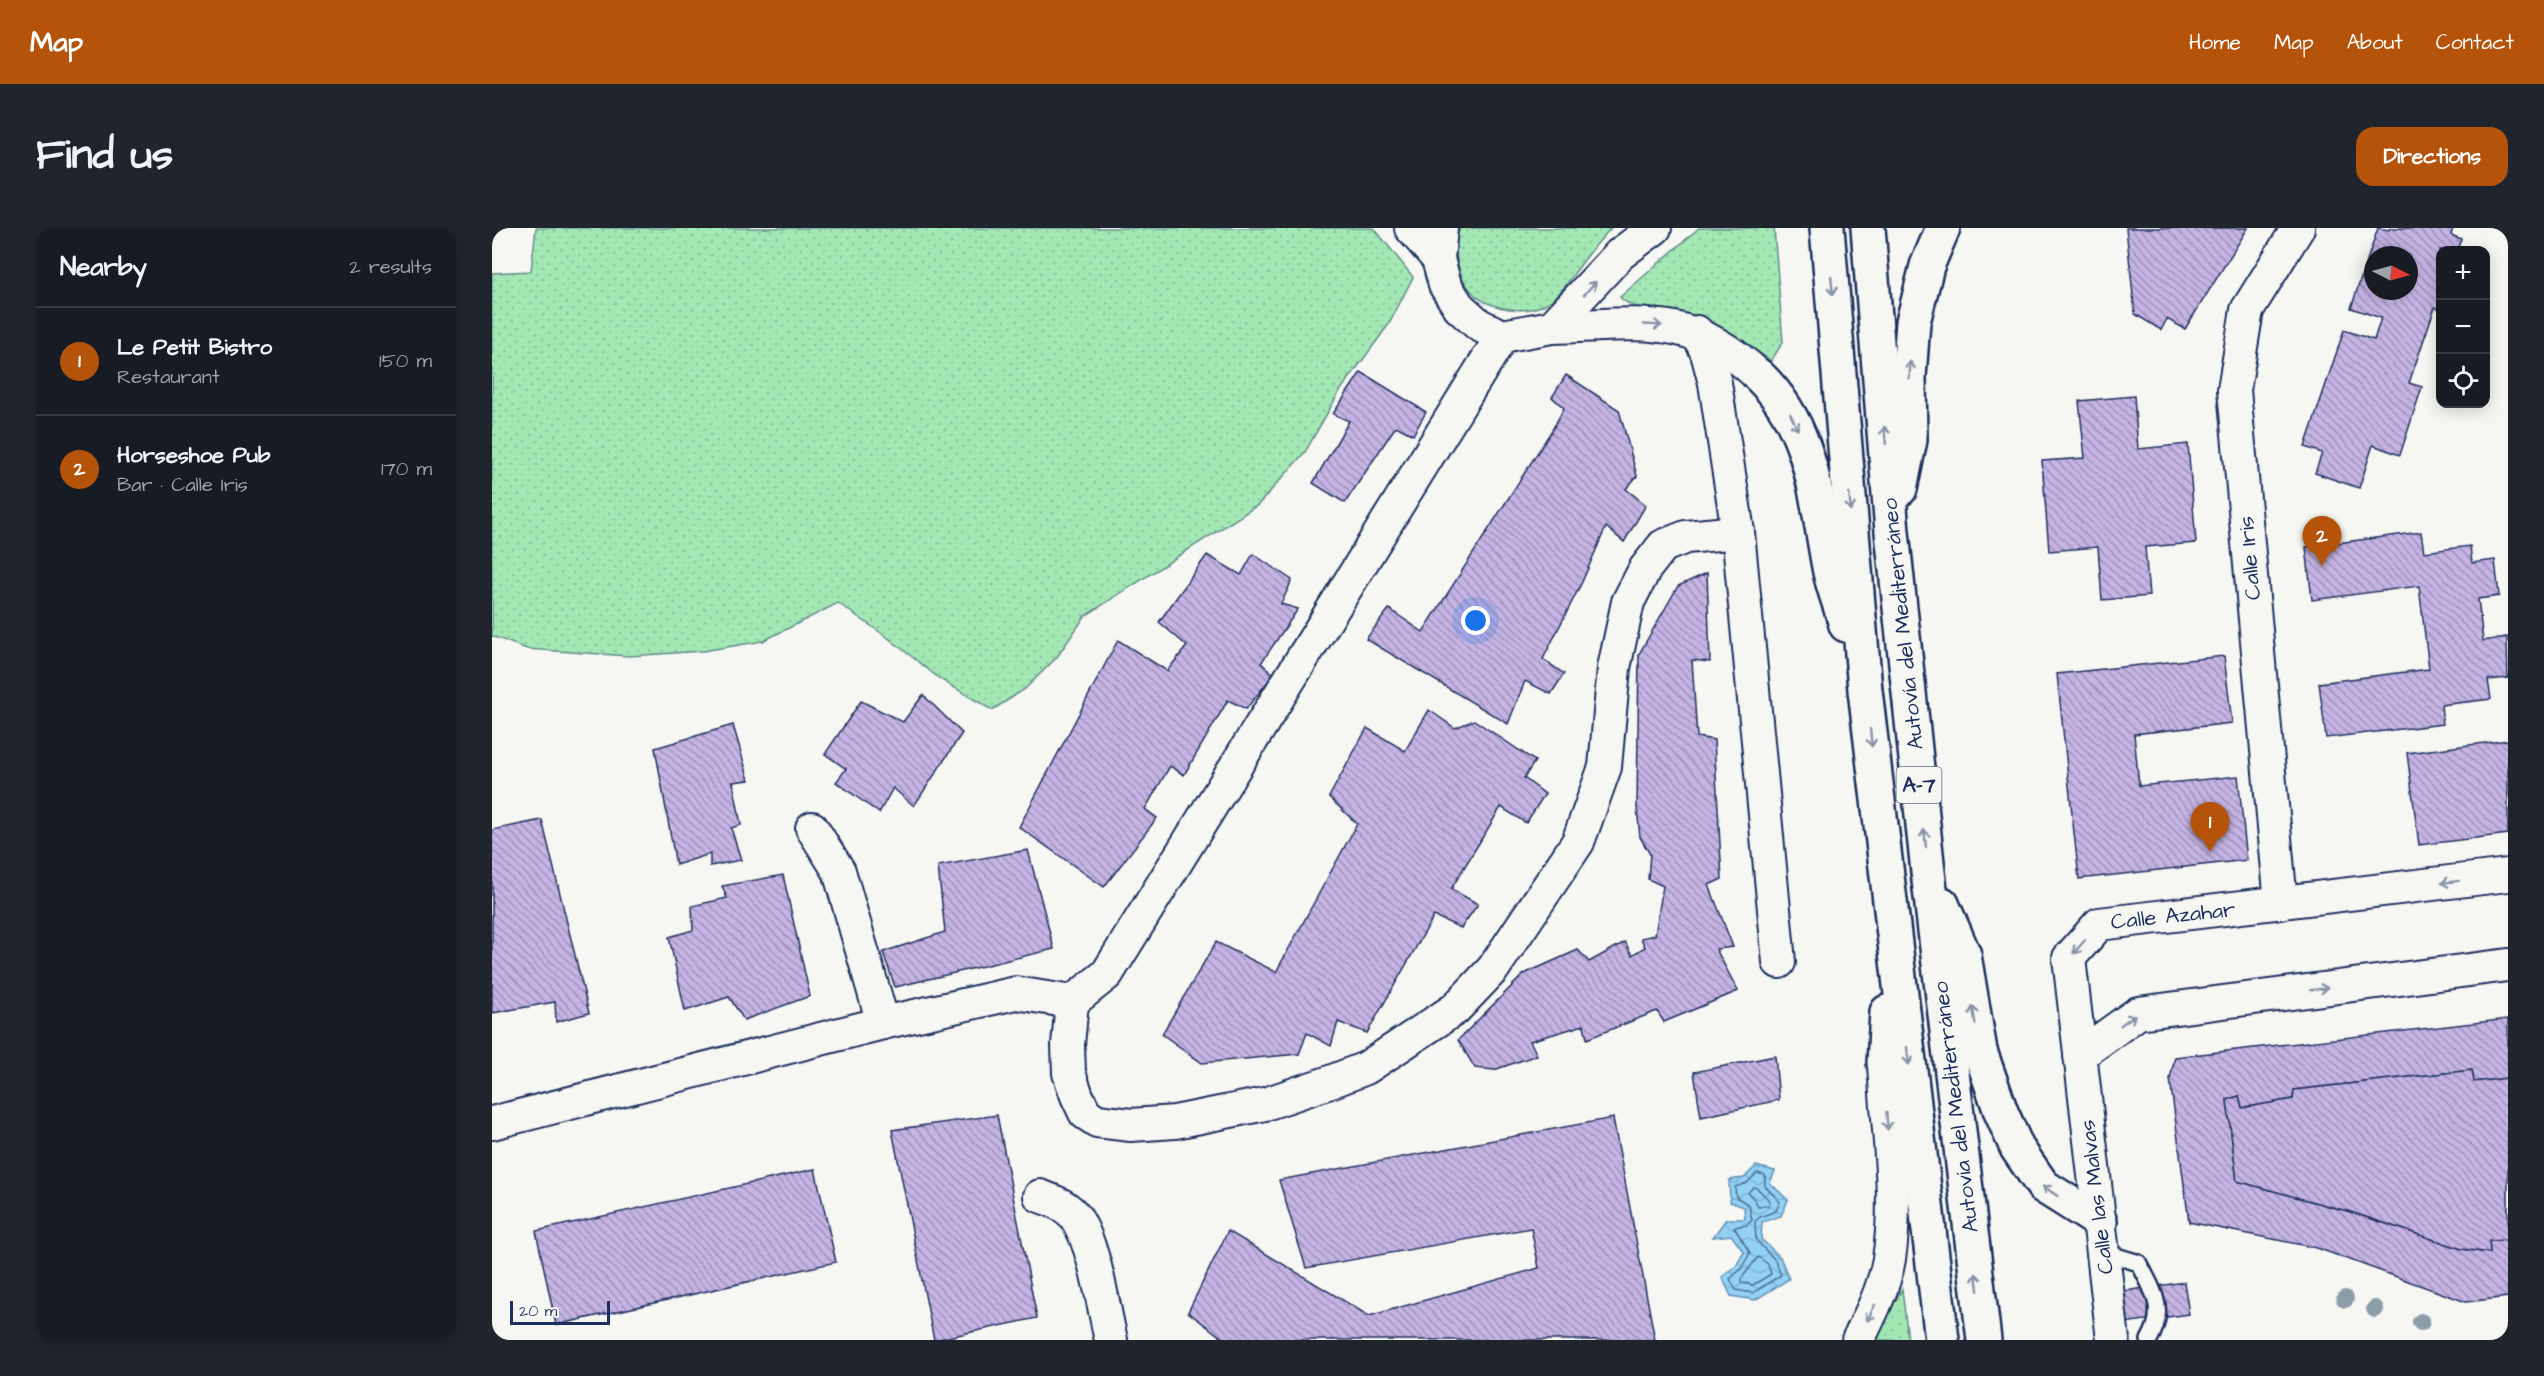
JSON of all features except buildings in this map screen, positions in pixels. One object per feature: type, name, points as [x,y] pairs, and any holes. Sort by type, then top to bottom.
[{"type":"highway","name":"Autovía del Mediterráneo","points":[[1827,228],[1865,690],[1942,1340]]},
{"type":"highway","name":"Autovía del Mediterráneo","points":[[1868,228],[1893,532],[1928,872],[1984,1340]]},
{"type":"highway","points":[[1893,532],[1910,440],[1909,377],[1913,322],[1927,266],[1943,228]]},
{"type":"highway","points":[[1760,376],[1789,412],[1807,450],[1831,574],[1865,690]]},
{"type":"highway","points":[[1928,872],[1964,955],[1980,1051],[2001,1112],[2017,1148],[2043,1186],[2101,1237]]},
{"type":"highway","points":[[1884,1063],[1893,936]]},
{"type":"street","points":[[1411,228],[1438,260]]},
{"type":"street","points":[[1441,228],[1438,260],[1445,285],[1459,307],[1479,325],[1502,336],[1526,334],[1552,327],[1635,324],[1666,326],[1697,332],[1726,348],[1760,376]]},
{"type":"street","points":[[1552,327],[1620,254],[1655,228]]},
{"type":"street","name":"Calle Iris","points":[[2281,903],[2234,390],[2247,310],[2298,228]]},
{"type":"street","points":[[1697,332],[1707,353],[1715,383],[1738,532],[1779,962]]},
{"type":"street","points":[[1502,336],[1107,974],[1072,1002],[1068,1046],[1069,1073],[1085,1113],[1097,1121],[1131,1125],[1175,1122],[1265,1104],[1366,1068],[1455,1009],[1493,969],[1578,842],[1605,766],[1614,668],[1628,603],[1645,569],[1664,546],[1686,537],[1738,532]]},
{"type":"street","points":[[1720,420],[1727,392],[1741,379],[1760,376]]},
{"type":"street","points":[[812,828],[839,871],[883,1023]]},
{"type":"street","name":"Calle Azahar","points":[[2080,1055],[2069,958],[2099,924],[2508,875]]},
{"type":"street","points":[[2080,1055],[2138,1013],[2508,965]]},
{"type":"street","points":[[492,1124],[883,1023],[1016,993],[1072,1002]]},
{"type":"street","name":"Calle las Malvas","points":[[2080,1055],[2113,1340]]},
{"type":"street","points":[[1858,1340],[1875,1307],[1888,1260],[1893,1209],[1884,1063]]},
{"type":"street","points":[[1040,1196],[1059,1202],[1075,1217],[1093,1258],[1111,1340]]},
{"type":"lane","points":[[2101,1237],[2139,1263],[2158,1302],[2154,1331],[2149,1340]]},
{"type":"green space","points":[[536,228],[1374,228],[1413,277],[1389,324],[1340,391],[1305,452],[1258,505],[1085,616],[1057,657],[1025,689],[992,710],[940,679],[887,637],[838,603],[763,641],[703,651],[629,656],[527,649],[492,636],[492,273],[531,271]]},
{"type":"green space","points":[[1460,228],[1611,228],[1556,297],[1537,307],[1518,310],[1487,303],[1472,292],[1467,285],[1457,262],[1456,244]]},
{"type":"green space","points":[[1699,228],[1774,228],[1783,342],[1771,361],[1737,338],[1704,321],[1677,313],[1639,308],[1625,302],[1620,297]]},
{"type":"green space","points":[[1902,1289],[1908,1340],[1874,1340]]},
{"type":"water","points":[[1756,1166],[1775,1171],[1770,1183],[1788,1200],[1781,1216],[1762,1222],[1761,1239],[1780,1257],[1789,1279],[1755,1300],[1731,1296],[1722,1277],[1736,1266],[1744,1252],[1731,1235],[1713,1237],[1726,1219],[1745,1219],[1744,1207],[1730,1202],[1729,1180],[1744,1178]]},
{"type":"place","name":"Horseshoe Pub","points":[[2322,566]]},
{"type":"place","name":"Le Petit Bistro","points":[[2210,852]]}]
